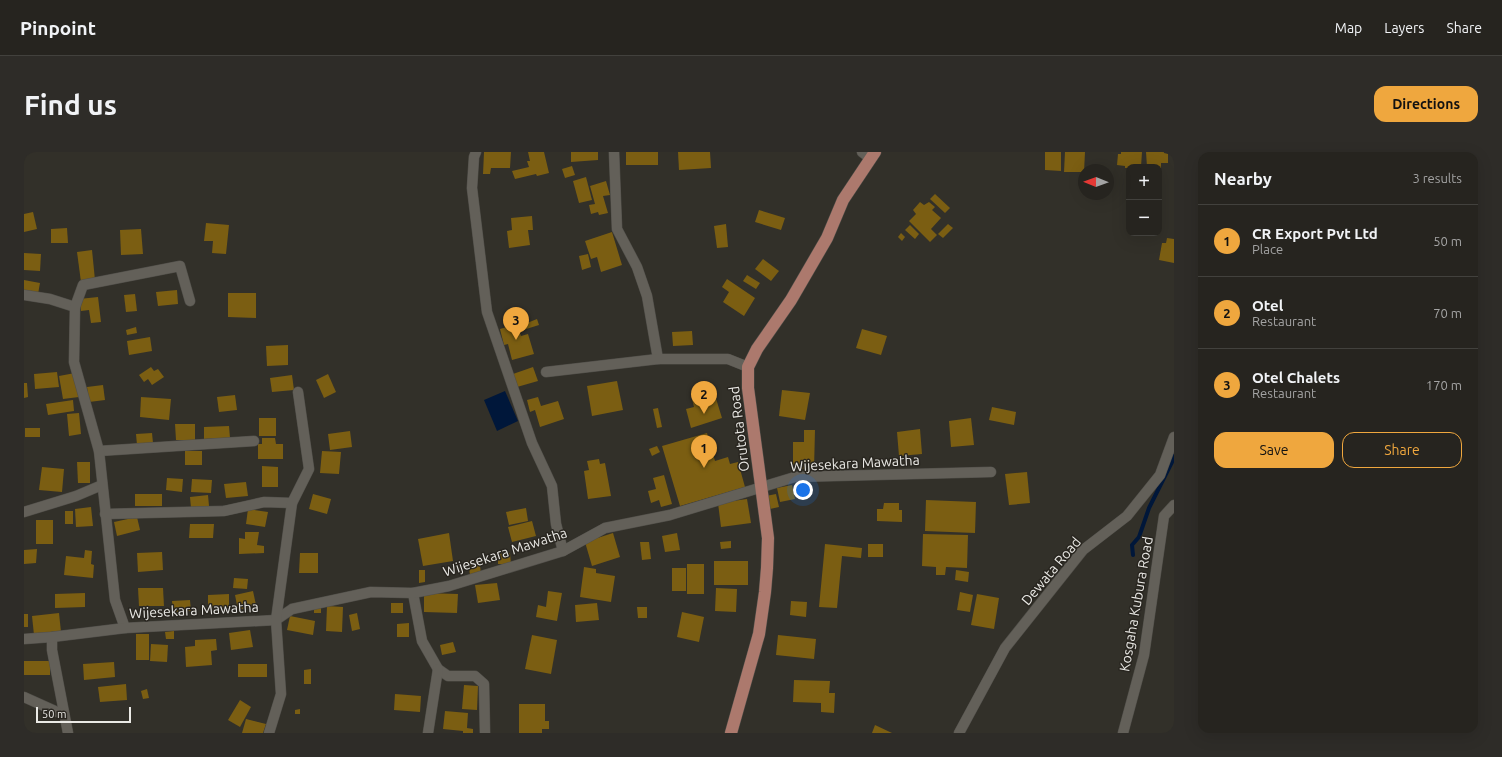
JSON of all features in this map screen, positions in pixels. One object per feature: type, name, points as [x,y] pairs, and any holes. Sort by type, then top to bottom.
[{"type":"main road","name":"Orutota Road","points":[[731,733],[759,634],[765,592],[768,538],[748,388],[748,367],[757,349],[791,300],[827,238],[843,200],[869,154]]},
{"type":"street","points":[[476,152],[474,157],[472,188],[487,312],[532,443],[552,486],[556,524],[563,551]]},
{"type":"street","points":[[614,152],[617,229],[637,267],[647,296],[658,359]]},
{"type":"street","points":[[125,628],[115,600],[99,451],[74,362],[75,307],[83,285],[180,266],[190,302]]},
{"type":"street","points":[[24,295],[50,299],[75,307]]},
{"type":"street","points":[[546,372],[658,359],[728,359],[748,367]]},
{"type":"street","points":[[269,733],[281,694],[276,620],[292,503],[309,469],[298,392]]},
{"type":"street","name":"Dewata Road","points":[[959,733],[1005,648],[1084,550],[1127,516],[1160,475],[1174,437]]},
{"type":"street","points":[[99,451],[254,441]]},
{"type":"street","name":"Wijesekara Mawatha","points":[[24,639],[125,628],[276,620],[292,609],[371,592],[413,593],[449,586],[563,551],[605,528],[670,515],[761,486],[795,477],[991,472]]},
{"type":"street","points":[[24,512],[76,496],[102,485]]},
{"type":"street","points":[[105,514],[224,511],[264,502],[292,503]]},
{"type":"street","name":"Kosgaha Kubura Road","points":[[1123,733],[1144,655],[1164,516],[1174,505]]},
{"type":"street","points":[[413,593],[422,640],[438,669],[448,676],[475,676],[484,684],[485,733]]},
{"type":"street","points":[[52,637],[52,650],[68,733]]},
{"type":"street","points":[[428,733],[438,669]]},
{"type":"street","points":[[24,697],[64,715]]},
{"type":"water","points":[[505,391],[518,421],[497,431],[484,400]]},
{"type":"building","points":[[484,152],[511,152],[510,168],[491,168],[490,174],[483,174]]},
{"type":"building","points":[[528,152],[544,152],[549,173],[537,176],[536,174],[515,179],[512,171],[529,167],[527,161],[530,161]]},
{"type":"building","points":[[571,152],[598,152],[598,160],[571,162]]},
{"type":"building","points":[[626,152],[658,152],[658,165],[626,165]]},
{"type":"building","points":[[678,152],[710,152],[711,168],[679,170]]},
{"type":"building","points":[[1045,152],[1061,152],[1061,171],[1045,170]]},
{"type":"building","points":[[1065,152],[1085,152],[1084,164],[1078,164],[1078,172],[1064,172]]},
{"type":"building","points":[[1121,152],[1142,152],[1141,164],[1126,164],[1125,168],[1125,166],[1117,165],[1118,154],[1121,154]]},
{"type":"building","points":[[1146,152],[1164,152],[1168,154],[1168,163],[1147,164]]},
{"type":"building","points":[[572,166],[575,175],[565,178],[562,169]]},
{"type":"building","points":[[586,177],[592,200],[579,203],[573,181]]},
{"type":"building","points":[[606,181],[610,195],[603,196],[608,213],[599,215],[598,212],[591,214],[589,205],[595,204],[590,186]]},
{"type":"building","points":[[935,194],[950,208],[945,213],[930,199]]},
{"type":"building","points":[[920,202],[924,205],[929,202],[935,207],[932,210],[941,218],[931,229],[937,235],[930,242],[909,221],[916,214],[913,210]]},
{"type":"building","points":[[759,210],[785,218],[781,230],[755,222]]},
{"type":"building","points":[[33,212],[37,229],[24,232],[24,214]]},
{"type":"building","points":[[532,216],[533,230],[528,230],[530,245],[509,248],[507,231],[512,230],[511,218]]},
{"type":"building","points":[[206,223],[229,225],[226,254],[212,253],[213,241],[204,241]]},
{"type":"building","points":[[726,224],[728,247],[717,248],[714,226]]},
{"type":"building","points":[[948,224],[953,228],[943,238],[938,234]]},
{"type":"building","points":[[910,225],[919,234],[915,239],[905,230]]},
{"type":"building","points":[[67,228],[68,243],[51,243],[51,229]]},
{"type":"building","points":[[141,229],[143,254],[121,255],[120,230]]},
{"type":"building","points":[[612,232],[622,265],[601,272],[597,257],[591,259],[585,241]]},
{"type":"building","points":[[901,233],[905,237],[902,241],[898,237]]},
{"type":"building","points":[[1167,238],[1174,239],[1174,263],[1159,260],[1162,243],[1166,243]]},
{"type":"building","points":[[92,250],[95,280],[81,282],[77,252]]},
{"type":"building","points":[[24,253],[41,254],[40,271],[24,270]]},
{"type":"building","points":[[588,254],[591,267],[582,270],[579,256]]},
{"type":"building","points":[[763,259],[779,271],[771,281],[755,269]]},
{"type":"building","points":[[747,275],[760,283],[756,289],[743,281]]},
{"type":"building","points":[[727,279],[755,298],[744,316],[723,302],[729,292],[722,287]]},
{"type":"building","points":[[24,280],[40,283],[38,294],[24,291]]},
{"type":"building","points":[[177,290],[178,304],[158,306],[156,292]]},
{"type":"building","points":[[228,293],[256,293],[256,318],[228,317]]},
{"type":"building","points":[[135,294],[137,311],[126,312],[124,295]]},
{"type":"building","points":[[98,297],[101,322],[91,323],[89,310],[81,311],[79,299]]},
{"type":"building","points":[[537,319],[539,325],[523,330],[522,325]]},
{"type":"building","points":[[517,324],[521,336],[528,334],[534,354],[512,360],[508,344],[504,345],[500,329]]},
{"type":"building","points":[[136,327],[137,333],[127,335],[126,330]]},
{"type":"building","points":[[862,329],[887,336],[881,355],[856,348]]},
{"type":"building","points":[[692,331],[693,345],[673,346],[672,332]]},
{"type":"building","points":[[150,337],[152,351],[129,355],[127,341]]},
{"type":"building","points":[[288,345],[288,365],[267,366],[266,346]]},
{"type":"building","points":[[151,367],[154,371],[158,369],[164,377],[152,385],[148,379],[144,382],[139,375]]},
{"type":"building","points":[[533,367],[538,381],[517,387],[513,374]]},
{"type":"building","points":[[57,372],[59,387],[35,389],[34,374]]},
{"type":"building","points":[[75,373],[79,397],[63,399],[59,376]]},
{"type":"building","points":[[328,374],[336,392],[324,398],[316,380]]},
{"type":"building","points":[[292,375],[294,390],[272,392],[270,378]]},
{"type":"building","points":[[617,381],[623,410],[592,416],[587,386]]},
{"type":"building","points":[[24,383],[27,383],[28,397],[24,398]]},
{"type":"building","points":[[103,385],[105,400],[89,402],[87,387]]},
{"type":"building","points":[[782,390],[810,393],[805,420],[779,416]]},
{"type":"building","points":[[714,392],[722,418],[691,428],[686,409],[694,407],[692,399]]},
{"type":"building","points":[[235,395],[237,410],[219,412],[217,397]]},
{"type":"building","points":[[141,397],[171,399],[169,420],[140,417]]},
{"type":"building","points":[[538,397],[541,406],[558,401],[564,419],[540,427],[535,410],[530,412],[527,400]]},
{"type":"building","points":[[73,400],[74,411],[48,415],[46,404]]},
{"type":"building","points":[[992,407],[1016,412],[1014,425],[989,420]]},
{"type":"building","points":[[658,408],[662,427],[657,428],[653,409]]},
{"type":"building","points":[[79,413],[81,434],[69,436],[67,414]]},
{"type":"building","points":[[259,418],[276,418],[276,436],[259,436]]},
{"type":"building","points":[[971,418],[974,445],[951,447],[949,421]]},
{"type":"building","points":[[175,424],[195,424],[195,440],[176,440]]},
{"type":"building","points":[[229,426],[230,438],[204,439],[204,427]]},
{"type":"building","points":[[25,428],[40,428],[40,437],[25,437]]},
{"type":"building","points":[[920,429],[922,454],[899,456],[897,432]]},
{"type":"building","points":[[804,430],[815,430],[814,469],[793,469],[793,442],[804,442]]},
{"type":"building","points":[[350,431],[352,447],[330,450],[328,434]]},
{"type":"building","points":[[152,433],[153,443],[137,445],[136,434]]},
{"type":"building","points":[[707,433],[715,461],[728,457],[730,464],[738,462],[745,487],[680,506],[662,446]]},
{"type":"building","points":[[262,438],[275,438],[276,444],[283,444],[283,459],[258,459],[258,444],[262,444]]},
{"type":"building","points":[[657,446],[660,452],[652,456],[649,449]]},
{"type":"building","points":[[185,451],[202,451],[202,465],[185,465]]},
{"type":"building","points":[[322,451],[341,452],[339,474],[320,473]]},
{"type":"building","points":[[599,459],[600,464],[605,463],[611,496],[588,499],[584,471],[589,470],[587,461]]},
{"type":"building","points":[[77,462],[90,462],[90,483],[78,483]]},
{"type":"building","points":[[262,466],[278,467],[278,487],[262,487]]},
{"type":"building","points":[[42,467],[64,469],[62,492],[39,490]]},
{"type":"building","points":[[1027,472],[1030,503],[1009,505],[1005,474]]},
{"type":"building","points":[[664,475],[672,504],[661,507],[659,500],[651,503],[648,491],[656,489],[653,478]]},
{"type":"building","points":[[167,478],[183,479],[182,492],[166,490]]},
{"type":"building","points":[[192,479],[212,480],[211,493],[191,492]]},
{"type":"building","points":[[246,482],[248,496],[226,498],[224,484]]},
{"type":"building","points":[[792,485],[795,499],[780,502],[777,488]]},
{"type":"building","points":[[135,494],[162,494],[162,506],[135,506]]},
{"type":"building","points":[[313,494],[331,499],[327,514],[309,509]]},
{"type":"building","points":[[776,494],[779,507],[770,509],[766,496]]},
{"type":"building","points":[[208,495],[209,506],[191,508],[190,497]]},
{"type":"building","points":[[747,499],[751,523],[721,527],[718,503]]},
{"type":"building","points":[[926,500],[976,502],[975,533],[925,531]]},
{"type":"building","points":[[884,503],[899,503],[899,510],[902,510],[902,522],[877,521],[877,509],[883,509]]},
{"type":"building","points":[[91,507],[93,526],[76,527],[75,509]]},
{"type":"building","points":[[526,508],[528,521],[509,525],[506,512]]},
{"type":"building","points":[[248,509],[268,512],[265,527],[246,524]]},
{"type":"building","points":[[65,511],[73,511],[73,524],[65,524]]},
{"type":"building","points":[[137,517],[140,530],[117,536],[114,522]]},
{"type":"building","points":[[36,520],[53,520],[53,544],[36,544]]},
{"type":"building","points":[[532,521],[536,536],[512,542],[508,527]]},
{"type":"building","points":[[190,524],[214,524],[213,538],[189,538]]},
{"type":"building","points":[[245,532],[259,532],[257,545],[264,546],[264,553],[239,554],[239,538],[245,539]]},
{"type":"building","points":[[449,533],[453,561],[423,566],[418,539]]},
{"type":"building","points":[[613,533],[620,557],[592,566],[585,542]]},
{"type":"building","points":[[677,533],[680,550],[665,552],[662,536]]},
{"type":"building","points":[[923,534],[968,535],[967,568],[946,567],[945,575],[936,575],[936,567],[922,566]]},
{"type":"building","points":[[731,541],[731,548],[721,549],[720,542]]},
{"type":"building","points":[[640,542],[649,542],[651,559],[642,560]]},
{"type":"building","points":[[825,544],[862,548],[861,558],[842,556],[837,608],[819,607]]},
{"type":"building","points":[[868,544],[883,544],[883,557],[868,557]]},
{"type":"building","points":[[37,549],[36,563],[24,564],[24,550]]},
{"type":"building","points":[[85,550],[92,551],[91,564],[94,565],[93,578],[64,575],[66,556],[84,558]]},
{"type":"building","points":[[162,552],[163,570],[138,572],[137,553]]},
{"type":"building","points":[[300,553],[318,553],[318,573],[299,573]]},
{"type":"building","points":[[510,553],[511,564],[498,564],[498,554]]},
{"type":"building","points":[[479,559],[481,573],[470,575],[468,561]]},
{"type":"building","points":[[714,561],[748,561],[748,585],[714,585]]},
{"type":"building","points":[[687,564],[704,564],[704,594],[687,594]]},
{"type":"building","points":[[584,567],[596,569],[596,573],[615,576],[611,602],[580,597]]},
{"type":"building","points":[[672,568],[686,568],[686,591],[672,591]]},
{"type":"building","points":[[419,570],[425,570],[425,582],[419,583]]},
{"type":"building","points":[[956,570],[969,572],[968,582],[955,580]]},
{"type":"building","points":[[234,578],[248,579],[247,589],[233,588]]},
{"type":"building","points":[[497,583],[500,600],[478,603],[475,585]]},
{"type":"building","points":[[138,588],[163,588],[164,606],[139,606]]},
{"type":"building","points":[[716,588],[737,589],[736,612],[715,611]]},
{"type":"building","points":[[253,591],[256,605],[238,610],[235,595]]},
{"type":"building","points":[[548,591],[562,593],[557,621],[536,617],[538,605],[546,607]]},
{"type":"building","points":[[960,592],[973,595],[970,612],[957,610]]},
{"type":"building","points":[[85,593],[85,607],[55,608],[55,594]]},
{"type":"building","points":[[424,593],[458,594],[457,613],[424,612]]},
{"type":"building","points":[[229,594],[229,611],[208,611],[208,595]]},
{"type":"building","points":[[977,594],[999,598],[994,629],[971,625]]},
{"type":"building","points":[[190,600],[191,611],[173,612],[172,601]]},
{"type":"building","points":[[791,601],[807,602],[806,617],[790,615]]},
{"type":"building","points":[[391,603],[403,603],[403,613],[391,613]]},
{"type":"building","points":[[597,603],[599,620],[576,622],[575,605]]},
{"type":"building","points":[[327,606],[343,607],[342,632],[326,631]]},
{"type":"building","points":[[314,607],[321,607],[321,613],[314,613]]},
{"type":"building","points":[[637,607],[647,607],[647,618],[638,618]]},
{"type":"building","points":[[682,612],[704,617],[699,642],[677,637]]},
{"type":"building","points":[[59,613],[61,632],[34,635],[32,616]]},
{"type":"building","points":[[357,613],[360,629],[352,631],[349,615]]},
{"type":"building","points":[[24,614],[28,614],[28,627],[24,627]]},
{"type":"building","points":[[290,616],[315,621],[313,635],[287,630]]},
{"type":"building","points":[[409,623],[409,637],[397,637],[397,624]]},
{"type":"building","points":[[250,630],[253,647],[231,650],[229,633]]},
{"type":"building","points":[[174,631],[174,639],[166,639],[165,632]]},
{"type":"building","points":[[136,634],[149,634],[149,660],[136,660]]},
{"type":"building","points":[[532,635],[557,640],[551,674],[525,669]]},
{"type":"building","points":[[778,635],[816,639],[814,659],[776,655]]},
{"type":"building","points":[[216,639],[217,650],[211,651],[212,665],[186,667],[185,647],[195,646],[195,640]]},
{"type":"building","points":[[453,642],[456,652],[442,655],[440,645]]},
{"type":"building","points":[[151,644],[168,645],[167,662],[150,661]]},
{"type":"building","points":[[24,661],[50,661],[50,675],[24,675]]},
{"type":"building","points":[[114,662],[115,677],[84,680],[83,664]]},
{"type":"building","points":[[238,664],[267,664],[267,677],[238,677]]},
{"type":"building","points":[[311,669],[311,684],[304,684],[304,670]]},
{"type":"building","points":[[794,680],[830,681],[829,693],[835,693],[834,713],[821,712],[821,703],[793,702]]},
{"type":"building","points":[[126,684],[127,700],[100,702],[98,687]]},
{"type":"building","points":[[464,685],[478,686],[477,710],[462,709]]},
{"type":"building","points":[[147,689],[149,698],[143,699],[141,691]]},
{"type":"building","points":[[395,694],[421,696],[420,712],[394,710]]},
{"type":"building","points":[[240,700],[251,707],[240,727],[228,720]]},
{"type":"building","points":[[519,704],[545,704],[545,721],[549,721],[549,729],[542,729],[542,733],[519,733]]},
{"type":"building","points":[[300,709],[300,714],[295,714],[295,710]]},
{"type":"building","points":[[445,711],[468,713],[467,728],[473,729],[473,733],[463,733],[463,731],[443,729]]},
{"type":"building","points":[[246,719],[266,724],[263,733],[242,733]]},
{"type":"building","points":[[875,725],[892,733],[872,733]]},
{"type":"waterway","points":[[1133,555],[1132,545],[1139,537],[1149,508],[1174,456]]},
{"type":"place","name":"Otel Chalets","points":[[516,340]]},
{"type":"place","name":"Otel","points":[[704,414]]},
{"type":"place","name":"CR Export Pvt Ltd","points":[[704,468]]}]
